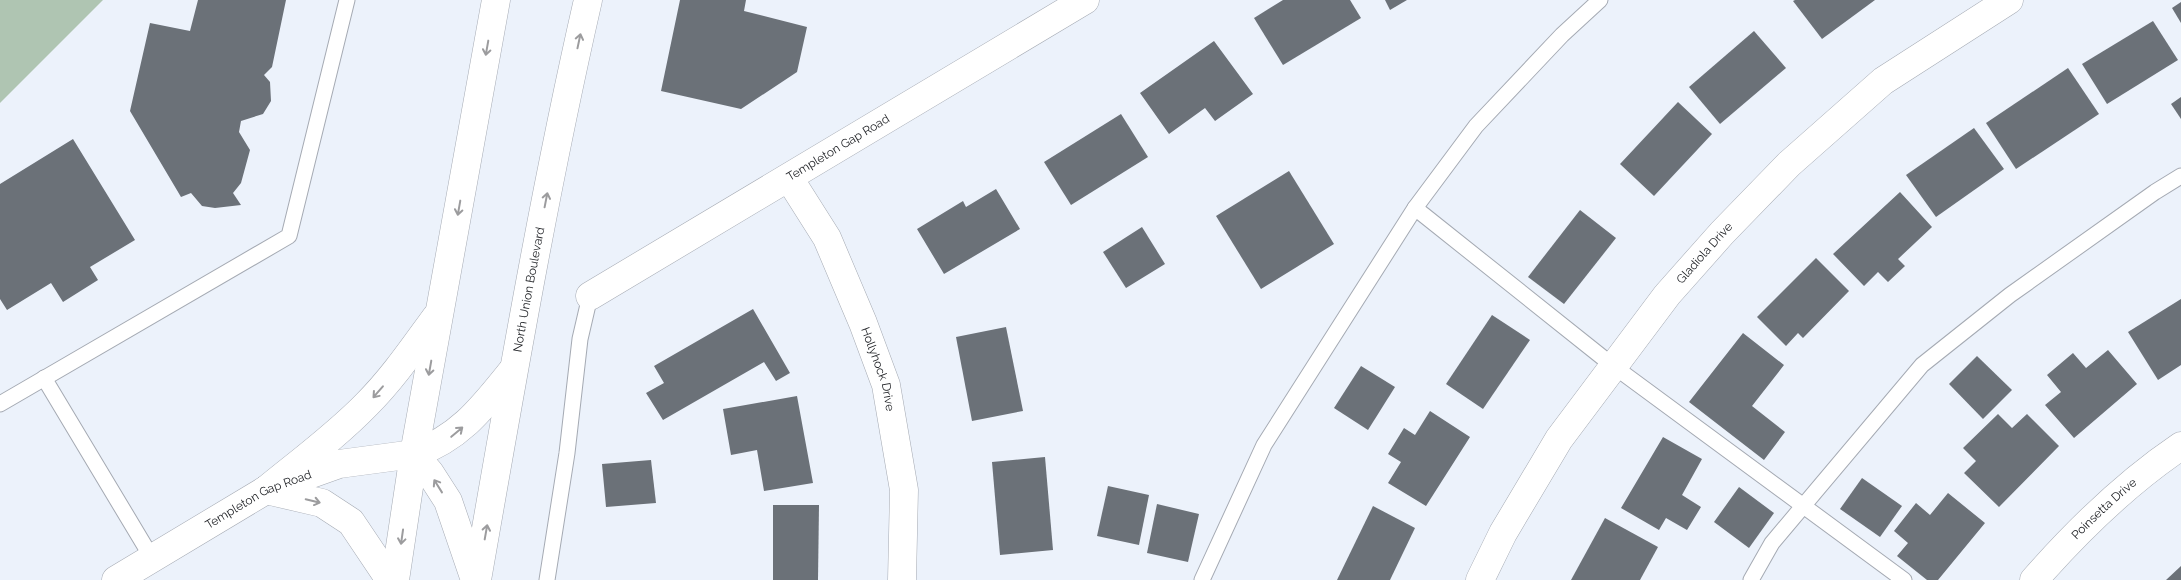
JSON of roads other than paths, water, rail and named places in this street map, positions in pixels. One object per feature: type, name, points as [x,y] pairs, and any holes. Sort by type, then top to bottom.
[{"type":"street","points":[[396,580],[414,454],[496,0]]},
{"type":"street","name":"North Union Boulevard","points":[[476,580],[514,369],[588,0]]},
{"type":"street","name":"Templeton Gap Road","points":[[590,296],[1085,0]]},
{"type":"street","name":"Gladiola Drive","points":[[1480,580],[1503,533],[1559,439],[1612,365],[1667,295],[1789,164],[1883,82],[2009,0]]},
{"type":"street","name":"Hollyhock Drive","points":[[789,178],[827,238],[863,323],[886,385],[904,490],[902,580]]},
{"type":"street","points":[[266,490],[341,430],[368,404],[394,374],[440,312]]},
{"type":"street","name":"Templeton Gap Road","points":[[116,580],[266,490],[339,464],[414,454],[439,443],[460,430],[479,412],[514,369]]},
{"type":"street","name":"Poinsetta Drive","points":[[2034,580],[2081,531],[2132,483],[2181,446]]},
{"type":"street","points":[[414,454],[430,473],[448,501],[476,580]]},
{"type":"street","points":[[266,490],[322,503],[351,522],[390,580]]},
{"type":"lane","points":[[0,404],[289,236],[347,0]]},
{"type":"lane","points":[[1202,580],[1264,445],[1414,208],[1476,126],[1562,35],[1600,0]]},
{"type":"lane","points":[[1751,580],[1772,543],[1922,365],[2010,295],[2181,176]]},
{"type":"lane","points":[[1414,208],[1612,365],[1904,580]]},
{"type":"lane","points":[[547,580],[567,453],[580,339],[590,296]]},
{"type":"lane","points":[[44,378],[152,558]]}]
